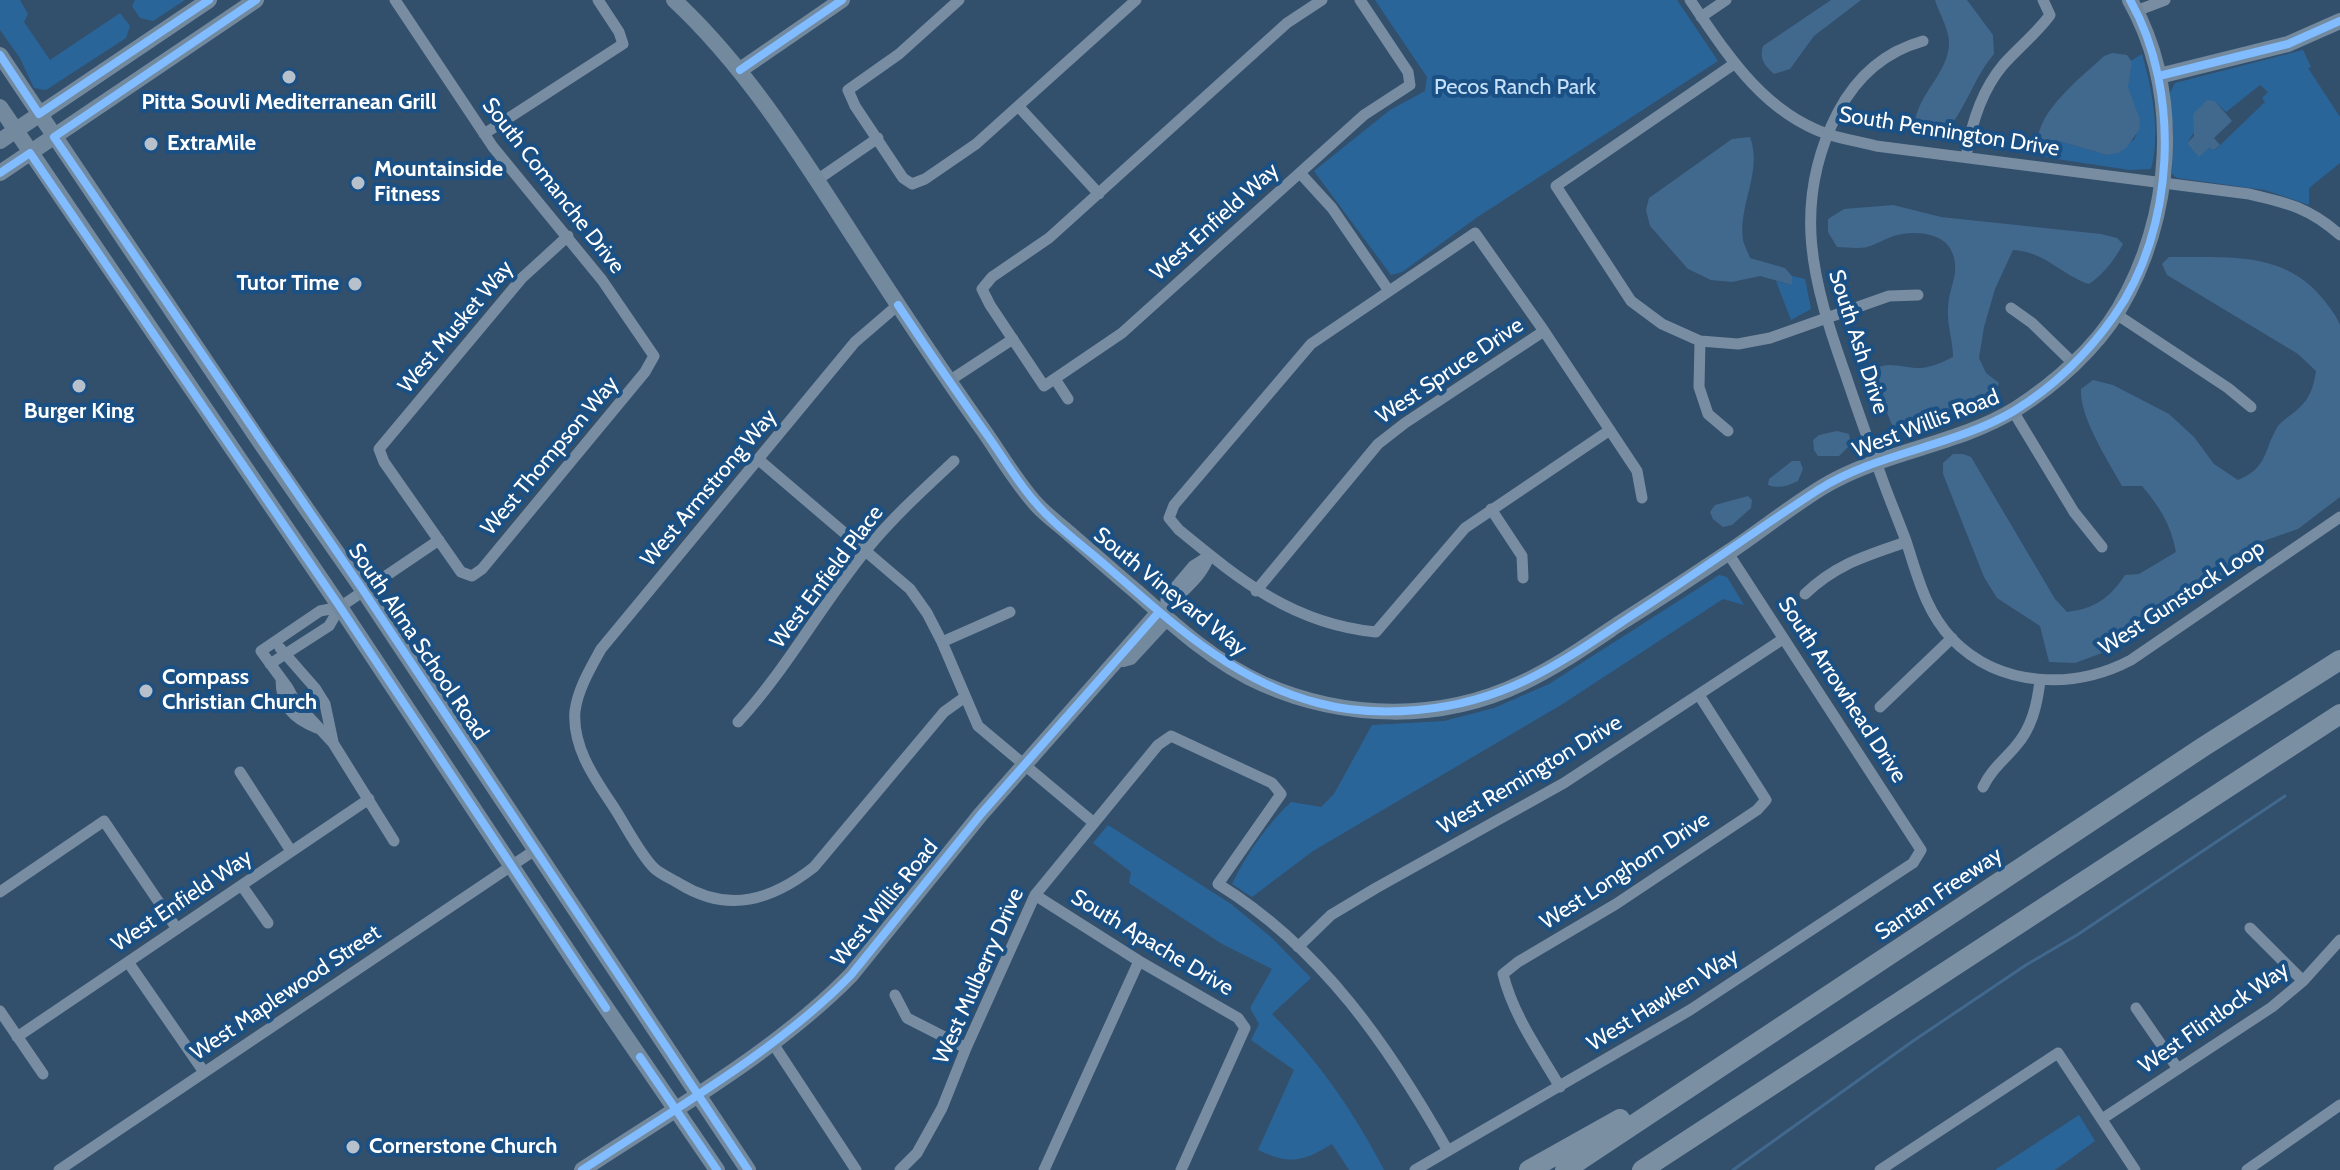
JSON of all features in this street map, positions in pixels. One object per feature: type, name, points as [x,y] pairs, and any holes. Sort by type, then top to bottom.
[{"type":"highway","points":[[2203,747],[2340,649]]},
{"type":"highway","name":"Santan Freeway","points":[[1565,1170],[2203,747],[2340,660]]},
{"type":"highway","points":[[1642,1170],[2340,714]]},
{"type":"highway","points":[[2194,811],[2340,731]]},
{"type":"highway","points":[[1529,1170],[1793,1021]]},
{"type":"highway","points":[[1650,1170],[1699,1133]]},
{"type":"street","points":[[0,141],[209,0]]},
{"type":"street","points":[[0,173],[256,0]]},
{"type":"street","name":"South Comanche Drive","points":[[395,0],[516,178],[568,236],[654,356]]},
{"type":"street","name":"South Vineyard Way","points":[[674,0],[740,70],[1037,506],[1215,656],[1260,683],[1315,703],[1371,711],[1449,707],[1483,699],[1553,668],[1728,553]]},
{"type":"street","points":[[740,70],[842,0]]},
{"type":"street","points":[[959,0],[899,54],[848,90],[855,106],[903,178],[912,184],[925,179],[976,144],[1136,0]]},
{"type":"street","points":[[1068,399],[1049,383],[1013,339],[982,289],[992,277],[1049,238],[1287,23],[1322,0]]},
{"type":"street","name":"West Enfield Way","points":[[1049,383],[1122,333],[1364,115],[1410,85],[1408,72],[1360,0]]},
{"type":"street","name":"South Pennington Drive","points":[[1690,0],[1734,64],[1756,89],[1827,134],[1876,146],[2162,184]]},
{"type":"street","points":[[1701,17],[1726,0]]},
{"type":"street","points":[[1966,157],[1970,128],[2000,69],[2050,15],[2043,0]]},
{"type":"street","points":[[2133,5],[2165,0]]},
{"type":"street","points":[[484,134],[623,44],[600,1]]},
{"type":"street","name":"West Willis Road","points":[[1728,553],[1820,489],[1876,462],[1979,427],[2013,411],[2074,364],[2116,314],[2145,254],[2155,220],[2162,184],[2165,139],[2159,76],[2133,5]]},
{"type":"street","points":[[2159,76],[2288,44],[2340,21]]},
{"type":"street","name":"South Ash Drive","points":[[1876,462],[1825,318],[1813,270],[1810,224],[1813,186],[1827,134],[1847,95],[1871,68],[1900,47],[1923,41]]},
{"type":"street","name":"South Alma School Road","points":[[0,55],[363,590],[748,1170]]},
{"type":"street","points":[[1734,64],[1556,186],[1631,301],[1662,324],[1700,341],[1738,344],[1770,338],[1889,296],[1918,295]]},
{"type":"street","name":"South Alma School Road","points":[[0,107],[717,1170]]},
{"type":"street","points":[[1019,107],[1099,194]]},
{"type":"street","points":[[817,180],[878,138]]},
{"type":"street","points":[[1300,173],[1332,208],[1389,291]]},
{"type":"street","points":[[2162,184],[2285,202],[2319,217],[2340,235]]},
{"type":"street","points":[[1610,430],[1465,528],[1376,632],[1307,616],[1256,591],[1179,530],[1169,518],[1174,505],[1311,344],[1475,233],[1544,331],[1610,430],[1637,471],[1642,498]]},
{"type":"street","name":"West Musket Way","points":[[439,540],[384,462],[379,449],[522,278],[568,236]]},
{"type":"street","name":"West Armstrong Way","points":[[722,901],[697,894],[654,868],[588,767],[578,740],[575,712],[583,682],[601,649],[855,342],[898,305]]},
{"type":"street","points":[[2011,308],[2032,323],[2074,364]]},
{"type":"street","points":[[2116,314],[2228,388],[2251,407]]},
{"type":"street","name":"West Spruce Drive","points":[[1256,591],[1378,444],[1544,331]]},
{"type":"street","points":[[949,381],[1013,339]]},
{"type":"street","points":[[1700,341],[1699,387],[1708,414],[1728,431]]},
{"type":"street","name":"West Thompson Way","points":[[439,540],[461,572],[472,576],[482,569],[645,372],[654,356]]},
{"type":"street","points":[[2013,411],[2074,512],[2102,547]]},
{"type":"street","points":[[759,460],[910,589],[942,642],[978,726],[1094,823]]},
{"type":"street","name":"West Enfield Place","points":[[738,722],[776,677],[866,549],[954,461]]},
{"type":"street","name":"West Gunstock Loop","points":[[1876,462],[1922,595],[1952,638],[1992,668],[2040,681],[2076,680],[2109,672],[2131,660],[2340,517]]},
{"type":"street","points":[[1491,509],[1522,556],[1523,578]]},
{"type":"street","points":[[270,664],[329,626],[340,607],[363,590],[439,540]]},
{"type":"street","points":[[1805,594],[1820,579],[1845,563],[1906,542]]},
{"type":"street","name":"South Arrowhead Drive","points":[[1728,553],[1921,850]]},
{"type":"street","name":"West Willis Road","points":[[582,1170],[811,1015],[851,975],[939,865],[1114,660],[1130,657],[1164,611],[1166,598],[1193,566],[1210,555]]},
{"type":"street","points":[[340,607],[320,611],[261,651],[296,703],[333,743],[394,841]]},
{"type":"street","points":[[942,642],[1010,612]]},
{"type":"street","points":[[1880,707],[1952,638]]},
{"type":"street","name":"West Remington Drive","points":[[1298,947],[1331,915],[1564,783],[1783,639]]},
{"type":"street","points":[[274,641],[325,704],[333,743]]},
{"type":"street","points":[[1983,787],[1990,773],[2018,744],[2029,727],[2037,705],[2040,681]]},
{"type":"street","name":"West Longhorn Drive","points":[[1560,1087],[1523,1024],[1506,988],[1503,974],[1616,904],[1757,810],[1766,800],[1699,695]]},
{"type":"street","points":[[720,916],[722,901],[756,899],[788,887],[814,867],[944,712],[965,697]]},
{"type":"street","name":"West Mulberry Drive","points":[[900,1170],[917,1153],[942,1108],[1035,895],[1158,745],[1171,736],[1272,783],[1281,794],[1218,884],[1253,908],[1298,947]]},
{"type":"street","points":[[240,772],[291,851]]},
{"type":"street","name":"West Enfield Way","points":[[17,1037],[369,799]]},
{"type":"street","points":[[0,892],[104,821],[177,929]]},
{"type":"street","name":"West Maplewood Street","points":[[59,1170],[535,850]]},
{"type":"street","name":"West Hawken Way","points":[[1415,1170],[1690,1010],[1913,863],[1921,850]]},
{"type":"street","points":[[242,886],[268,923]]},
{"type":"street","name":"South Apache Drive","points":[[1035,895],[1139,961],[1238,1018],[1245,1028],[1181,1170]]},
{"type":"street","points":[[2250,928],[2303,981]]},
{"type":"street","name":"West Flintlock Way","points":[[2102,1119],[2272,1007],[2303,981],[2340,940]]},
{"type":"street","points":[[1298,947],[1373,1030],[1448,1151]]},
{"type":"street","points":[[1044,1170],[1139,961]]},
{"type":"street","points":[[128,962],[204,1072]]},
{"type":"street","points":[[895,995],[907,1018],[966,1048]]},
{"type":"street","points":[[2136,1008],[2178,1069]]},
{"type":"street","points":[[0,1011],[43,1074]]},
{"type":"street","points":[[772,1042],[856,1170]]},
{"type":"street","points":[[1880,1170],[2058,1053],[2135,1170]]},
{"type":"street","points":[[2247,1170],[2340,1105]]},
{"type":"green space","points":[[0,0],[20,0],[28,14],[24,22],[50,60],[120,13],[130,26],[126,38],[46,90],[34,88],[20,58],[0,30]]},
{"type":"green space","points":[[135,0],[185,0],[153,21],[140,18],[132,6]]},
{"type":"green space","name":"Pecos Ranch Park","points":[[1375,0],[1677,0],[1718,61],[1476,218],[1402,272],[1391,275],[1314,171],[1390,110],[1425,91],[1427,77]]},
{"type":"green space","points":[[2303,50],[2311,67],[2308,68],[2340,117],[2340,163],[2309,188],[2309,205],[2265,190],[2177,178],[2172,174],[2173,130],[2169,95],[2175,83]],"holes":[[[2260,85],[2268,92],[2262,98],[2265,102],[2215,150],[2187,143],[2215,101],[2226,112]]]},
{"type":"green space","points":[[2142,54],[2155,126],[2151,169],[2130,170],[2037,156],[2038,142],[2048,144],[2059,141],[2107,155],[2134,140],[2139,124],[2128,81],[2131,61]]},
{"type":"green space","points":[[1792,276],[1805,279],[1811,309],[1791,320],[1776,281],[1792,285]]},
{"type":"green space","points":[[1719,575],[1727,577],[1744,605],[1723,599],[1561,705],[1313,851],[1252,897],[1232,884],[1258,840],[1291,802],[1321,807],[1334,794],[1372,725],[1444,721],[1494,708],[1549,684]]},
{"type":"green space","points":[[1108,825],[1231,904],[1272,938],[1311,978],[1272,1014],[1334,1088],[1384,1170],[1349,1170],[1332,1144],[1312,1155],[1296,1159],[1279,1158],[1258,1150],[1294,1070],[1251,1040],[1259,1024],[1250,1008],[1272,969],[1222,944],[1129,883],[1131,872],[1093,843]]},
{"type":"green space","points":[[2079,1115],[2095,1141],[2055,1170],[1995,1170]]},
{"type":"shaded area","points":[[1831,0],[1861,0],[1814,36],[1790,69],[1774,74],[1764,62],[1763,46]]},
{"type":"shaded area","points":[[1935,0],[1967,0],[1993,35],[1994,54],[1946,131],[1923,131],[1915,127],[1916,116],[1948,53],[1949,41]]},
{"type":"shaded area","points":[[2112,53],[2127,55],[2132,62],[2128,87],[2140,120],[2139,130],[2126,148],[2107,155],[2059,141],[2048,144],[2038,142],[2045,118],[2053,106],[2104,56]]},
{"type":"shaded area","points":[[2207,100],[2215,101],[2232,121],[2214,138],[2220,145],[2214,150],[2209,148],[2199,157],[2187,143],[2194,136],[2193,114]]},
{"type":"shaded area","points":[[1750,137],[1754,163],[1742,227],[1744,242],[1750,258],[1785,268],[1792,276],[1792,285],[1760,276],[1732,282],[1711,280],[1688,269],[1650,226],[1646,210],[1649,198],[1732,139]]},
{"type":"shaded area","points":[[1893,205],[1941,217],[2101,234],[2117,238],[2123,244],[2108,266],[2089,284],[2034,254],[2013,250],[1995,289],[1979,358],[1986,373],[1999,383],[1994,391],[1969,406],[1894,430],[1884,405],[1868,380],[1873,372],[1884,365],[1921,368],[1953,357],[1948,315],[1955,273],[1952,252],[1940,239],[1913,233],[1897,235],[1867,247],[1837,247],[1828,232],[1828,219],[1844,209]]},
{"type":"shaded area","points":[[2169,257],[2232,258],[2272,264],[2307,283],[2333,312],[2340,325],[2340,497],[2298,529],[2252,545],[2238,554],[2225,577],[2137,634],[2075,663],[2049,662],[2040,626],[1997,598],[1984,577],[1943,474],[1943,463],[1953,454],[1971,457],[2055,599],[2067,612],[2077,610],[2100,601],[2125,575],[2139,574],[2176,552],[2168,525],[2142,486],[2122,486],[2089,425],[2081,389],[2093,380],[2113,385],[2169,414],[2194,437],[2214,464],[2238,480],[2260,464],[2278,426],[2302,405],[2313,384],[2316,371],[2298,354],[2167,275],[2162,264]]},
{"type":"shaded area","points":[[1837,431],[1849,434],[1851,444],[1839,456],[1818,456],[1813,440],[1819,435]]},
{"type":"shaded area","points":[[1792,461],[1800,461],[1803,469],[1798,481],[1776,487],[1768,485],[1769,479]]},
{"type":"shaded area","points":[[1748,496],[1752,500],[1751,508],[1732,525],[1723,527],[1713,519],[1710,512],[1715,505]]},
{"type":"waterway","points":[[1733,1170],[1913,1041],[2285,796]]},
{"type":"cycle path","points":[[0,55],[39,114],[209,0]]},
{"type":"cycle path","points":[[256,0],[54,137],[363,590],[748,1170]]},
{"type":"cycle path","points":[[740,70],[842,0]]},
{"type":"cycle path","points":[[898,305],[1042,510],[1203,646],[1257,680],[1330,706],[1368,711],[1450,706],[1507,689],[1558,663],[1841,477],[1966,433],[2014,411],[2056,380],[2081,356],[2114,316],[2134,282],[2150,244],[2160,203],[2164,118],[2158,76],[2147,36],[2130,0]]},
{"type":"cycle path","points":[[2159,76],[2288,44],[2340,21]]},
{"type":"cycle path","points":[[0,173],[30,153],[340,607],[606,1008]]},
{"type":"cycle path","points":[[582,1170],[757,1055],[822,1003],[851,975],[981,814],[1159,612]]},
{"type":"cycle path","points":[[640,1057],[717,1170]]},
{"type":"place","name":"Pitta Souvli Mediterranean Grill","points":[[289,77]]},
{"type":"place","name":"ExtraMile","points":[[151,144]]},
{"type":"place","name":"Mountainside Fitness","points":[[358,183]]},
{"type":"place","name":"Tutor Time","points":[[355,284]]},
{"type":"place","name":"Burger King","points":[[79,386]]},
{"type":"place","name":"Compass Christian Church","points":[[146,691]]},
{"type":"place","name":"Cornerstone Church","points":[[353,1147]]}]
